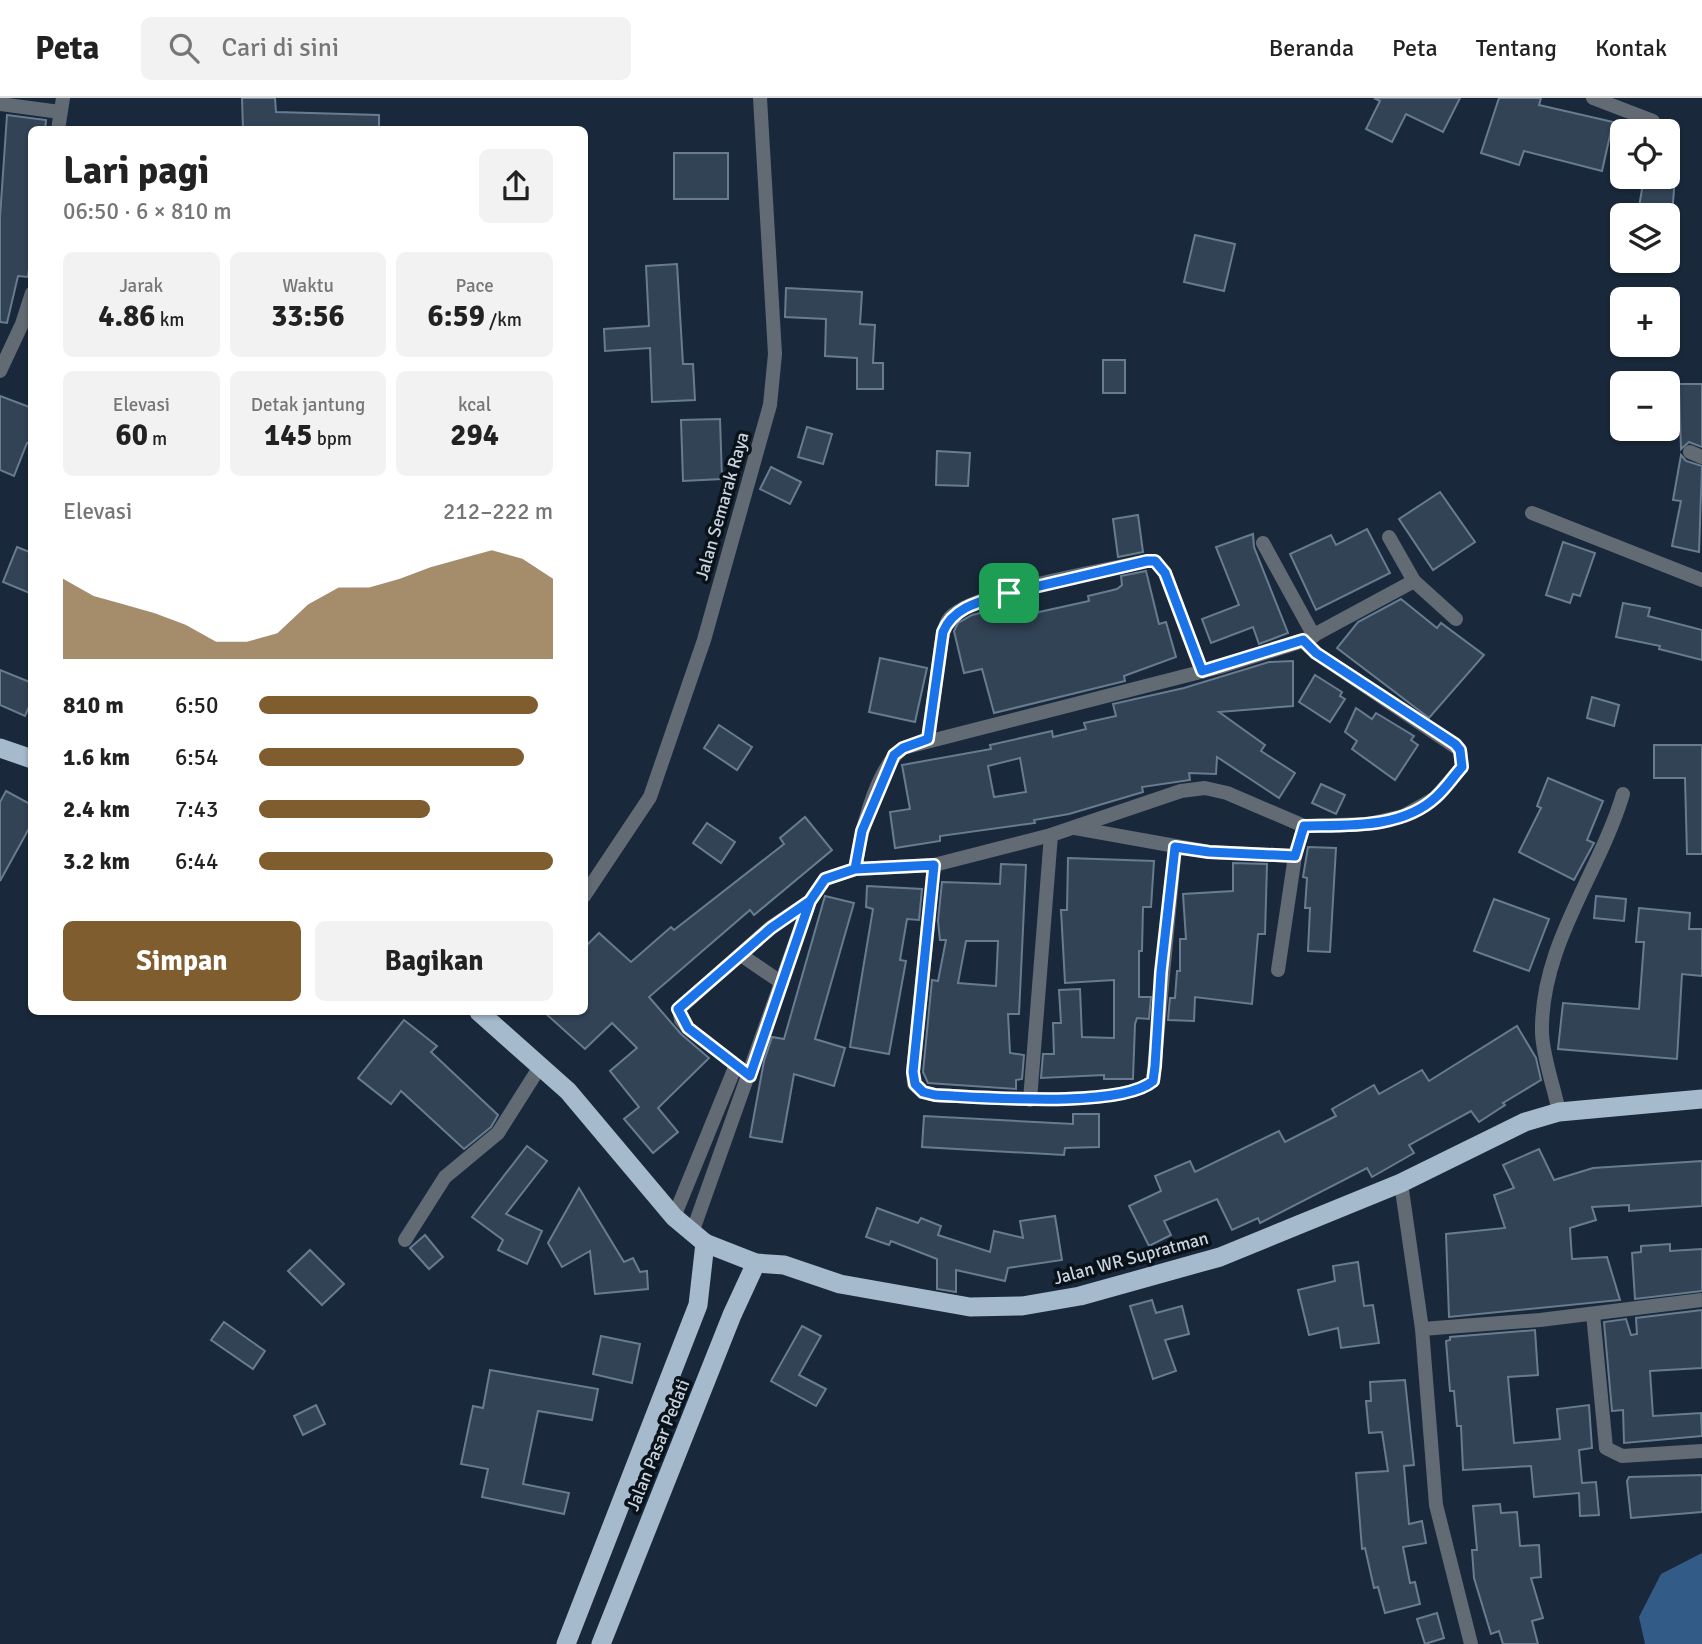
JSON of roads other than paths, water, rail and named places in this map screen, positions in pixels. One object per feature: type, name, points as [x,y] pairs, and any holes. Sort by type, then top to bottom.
[{"type":"highway","points":[[0,748],[28,758]]},
{"type":"highway","name":"Jalan WR Supratman","points":[[488,1015],[568,1091],[674,1216],[699,1238],[756,1263],[784,1265],[840,1284],[970,1307],[1022,1306],[1134,1283],[1220,1257],[1401,1183],[1503,1132],[1559,1112],[1702,1099]]},
{"type":"highway","points":[[566,1644],[698,1305],[699,1238]]},
{"type":"highway","name":"Jalan Pasar Pedati","points":[[601,1644],[732,1315],[756,1263]]},
{"type":"street","name":"Jalan Semarak Raya","points":[[588,890],[650,797],[704,640],[770,405],[775,354],[760,98]]},
{"type":"street","points":[[1593,98],[1648,119]]},
{"type":"street","points":[[0,104],[62,105],[59,126]]},
{"type":"street","points":[[0,370],[28,305]]},
{"type":"street","points":[[1531,513],[1702,580]]},
{"type":"street","points":[[1389,537],[1414,581],[1456,618]]},
{"type":"street","points":[[699,1238],[750,1076],[810,901],[825,879],[855,869],[934,865],[1051,835],[1181,791],[1205,788],[1227,793],[1304,826],[1368,824],[1403,816],[1435,798],[1462,767],[1462,757],[1455,744],[1316,653],[1263,543]]},
{"type":"street","points":[[928,739],[943,632],[948,619],[966,608],[1009,593],[1155,561],[1165,573],[1202,671]]},
{"type":"street","points":[[855,869],[862,831],[894,755],[903,748],[928,739],[1202,671],[1309,638],[1414,581]]},
{"type":"street","points":[[1559,1112],[1542,1036],[1543,1008],[1567,922],[1614,825],[1623,794]]},
{"type":"street","points":[[1278,970],[1295,856],[1304,826]]},
{"type":"street","points":[[1072,828],[1209,852],[1295,856]]},
{"type":"street","points":[[1030,1100],[1051,835]]},
{"type":"street","points":[[934,865],[913,1072],[915,1084],[923,1092],[935,1095],[1030,1100],[1125,1094],[1143,1089],[1153,1081],[1175,847]]},
{"type":"street","points":[[750,1076],[688,1028],[678,1009],[771,928],[810,901]]},
{"type":"street","points":[[741,955],[782,983]]},
{"type":"street","points":[[405,1240],[445,1177],[498,1133],[541,1065]]},
{"type":"street","points":[[674,1216],[736,1065]]},
{"type":"street","points":[[1401,1183],[1422,1329],[1436,1505],[1471,1644]]},
{"type":"street","points":[[1422,1329],[1593,1314],[1702,1300]]},
{"type":"street","points":[[1593,1314],[1606,1448],[1622,1456],[1702,1451]]}]
